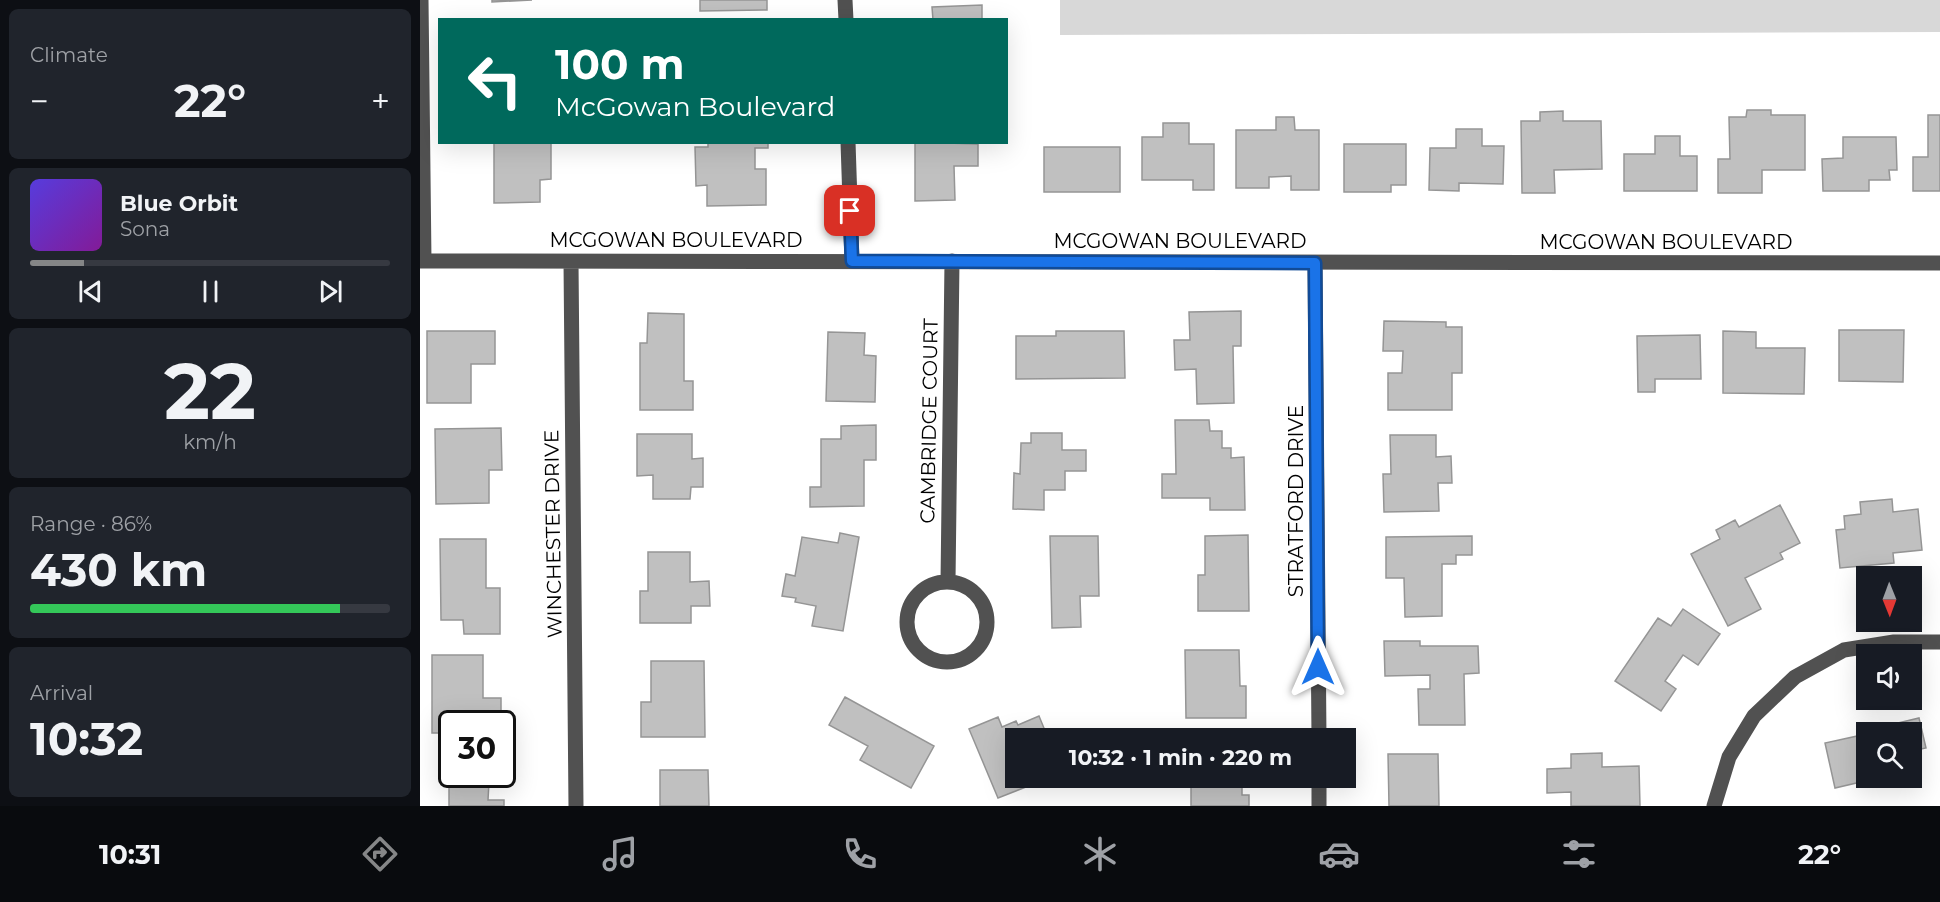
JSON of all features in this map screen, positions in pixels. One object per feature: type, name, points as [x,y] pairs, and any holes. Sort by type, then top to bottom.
[{"type":"street","points":[[421,0],[422,261]]},
{"type":"street","points":[[845,0],[846,18]]},
{"type":"street","points":[[848,144],[852,261]]},
{"type":"street","name":"MCGOWAN BOULEVARD","points":[[422,261],[1940,263]]},
{"type":"street","name":"CAMBRIDGE COURT","points":[[948,582],[952,261]]},
{"type":"street","name":"WINCHESTER DRIVE","points":[[571,262],[576,806]]},
{"type":"street","name":"STRATFORD DRIVE","points":[[1315,263],[1319,728]]},
{"type":"street","points":[[948,582],[961,584],[972,590],[986,611],[987,624],[984,636],[969,656],[957,661],[944,662],[931,659],[920,652],[911,641],[907,628],[907,614],[912,601],[922,590],[934,584],[948,582]]},
{"type":"street","points":[[1714,806],[1729,757],[1754,716],[1795,677],[1844,650],[1894,642],[1940,642]]},
{"type":"street","points":[[1319,788],[1319,806]]},
{"type":"shaded area","points":[[1060,0],[1940,0],[1940,32],[1060,35]]},
{"type":"building","points":[[492,0],[532,0],[492,2]]},
{"type":"building","points":[[700,0],[767,0],[767,10],[700,11]]},
{"type":"building","points":[[982,5],[982,18],[933,18],[932,7]]},
{"type":"building","points":[[1747,110],[1771,110],[1771,115],[1805,115],[1805,170],[1762,170],[1762,193],[1718,193],[1718,159],[1730,159],[1729,117],[1746,117]]},
{"type":"building","points":[[1563,111],[1563,121],[1601,121],[1602,169],[1554,170],[1555,193],[1522,193],[1521,121],[1540,121],[1540,112]]},
{"type":"building","points":[[1928,115],[1940,115],[1940,191],[1913,191],[1913,157],[1928,157]]},
{"type":"building","points":[[1276,117],[1294,117],[1295,130],[1319,130],[1319,190],[1291,190],[1291,176],[1269,177],[1269,188],[1236,188],[1236,130],[1276,130]]},
{"type":"building","points":[[1163,123],[1189,123],[1189,144],[1214,144],[1214,190],[1193,190],[1193,180],[1142,180],[1142,137],[1163,137]]},
{"type":"building","points":[[1456,129],[1482,129],[1482,146],[1504,146],[1503,184],[1459,183],[1459,191],[1429,190],[1430,148],[1456,148]]},
{"type":"building","points":[[1655,136],[1680,136],[1680,156],[1697,156],[1697,191],[1624,191],[1624,154],[1655,154]]},
{"type":"building","points":[[1843,137],[1896,137],[1897,170],[1889,170],[1890,180],[1869,180],[1869,191],[1823,191],[1822,159],[1843,158]]},
{"type":"building","points":[[494,144],[551,144],[551,179],[540,180],[540,202],[494,203]]},
{"type":"building","points":[[708,144],[768,144],[768,148],[755,148],[755,169],[766,169],[766,205],[707,206],[707,185],[696,186],[695,147],[708,147]]},
{"type":"building","points":[[915,144],[978,144],[978,166],[954,166],[955,200],[915,201]]},
{"type":"building","points":[[1344,144],[1406,144],[1406,185],[1391,185],[1391,192],[1344,192]]},
{"type":"building","points":[[1044,147],[1120,147],[1120,192],[1044,192]]},
{"type":"building","points":[[1241,311],[1241,346],[1233,346],[1234,403],[1197,404],[1196,369],[1175,370],[1174,340],[1190,340],[1189,312]]},
{"type":"building","points":[[648,313],[684,314],[684,381],[693,381],[693,410],[640,410],[640,343],[647,343]]},
{"type":"building","points":[[1384,321],[1446,322],[1446,327],[1462,327],[1462,373],[1452,373],[1452,410],[1388,410],[1388,373],[1402,373],[1403,351],[1383,351]]},
{"type":"building","points":[[1839,330],[1904,330],[1903,382],[1839,381]]},
{"type":"building","points":[[427,331],[495,331],[495,364],[471,364],[471,403],[427,403]]},
{"type":"building","points":[[1056,331],[1124,331],[1125,378],[1016,379],[1016,336],[1056,336]]},
{"type":"building","points":[[1723,331],[1756,332],[1756,348],[1805,348],[1804,394],[1723,393]]},
{"type":"building","points":[[828,332],[865,333],[864,355],[876,356],[875,402],[826,401]]},
{"type":"building","points":[[1700,335],[1701,379],[1655,379],[1655,392],[1638,392],[1637,336]]},
{"type":"building","points":[[1175,420],[1209,420],[1210,431],[1222,431],[1222,448],[1231,448],[1231,458],[1244,457],[1245,510],[1210,510],[1210,498],[1162,498],[1162,474],[1176,474]]},
{"type":"building","points":[[876,425],[876,460],[864,460],[864,506],[810,507],[810,487],[821,487],[821,439],[841,439],[841,426]]},
{"type":"building","points":[[501,428],[502,470],[489,470],[489,503],[436,504],[435,429]]},
{"type":"building","points":[[1031,433],[1062,433],[1062,450],[1086,450],[1086,471],[1065,471],[1065,490],[1044,490],[1044,510],[1013,509],[1014,473],[1020,474],[1021,443],[1031,443]]},
{"type":"building","points":[[637,434],[692,434],[692,459],[703,458],[703,487],[691,487],[690,499],[653,499],[653,475],[637,476]]},
{"type":"building","points":[[1390,435],[1436,435],[1436,457],[1451,456],[1452,483],[1438,483],[1439,511],[1384,512],[1383,474],[1391,474]]},
{"type":"building","points":[[1892,499],[1893,512],[1918,509],[1922,550],[1893,553],[1894,563],[1840,568],[1836,530],[1845,529],[1844,516],[1861,514],[1860,502]]},
{"type":"building","points":[[1780,505],[1800,543],[1780,553],[1783,559],[1745,578],[1761,609],[1728,626],[1691,554],[1720,539],[1716,530],[1735,520],[1739,527]]},
{"type":"building","points":[[840,533],[859,537],[843,631],[812,626],[816,606],[795,602],[796,598],[782,596],[786,574],[795,576],[802,537],[838,543]]},
{"type":"building","points":[[1248,535],[1249,611],[1198,611],[1198,575],[1205,575],[1205,536]]},
{"type":"building","points":[[1050,536],[1098,536],[1099,596],[1080,596],[1081,627],[1052,628]]},
{"type":"building","points":[[1472,536],[1472,555],[1456,555],[1456,564],[1442,564],[1442,616],[1405,617],[1404,578],[1386,578],[1386,537]]},
{"type":"building","points":[[440,539],[486,539],[486,588],[500,588],[500,634],[464,634],[463,620],[441,620]]},
{"type":"building","points":[[648,552],[690,552],[690,582],[709,581],[710,606],[691,606],[691,623],[640,623],[640,591],[648,591]]},
{"type":"building","points":[[1683,609],[1720,634],[1698,665],[1683,655],[1665,681],[1676,689],[1661,711],[1615,681],[1658,618],[1671,626]]},
{"type":"building","points":[[1384,641],[1420,641],[1420,646],[1478,646],[1479,673],[1464,674],[1465,725],[1419,725],[1418,689],[1430,689],[1430,675],[1385,676]]},
{"type":"building","points":[[1185,650],[1239,650],[1240,686],[1246,686],[1246,718],[1186,718]]},
{"type":"building","points":[[432,655],[483,655],[483,698],[501,698],[501,710],[438,710],[438,733],[432,733]]},
{"type":"building","points":[[651,661],[704,661],[705,737],[641,737],[641,702],[651,702]]},
{"type":"building","points":[[845,697],[934,746],[911,788],[860,760],[868,746],[829,725]]},
{"type":"building","points":[[1039,716],[1044,728],[1005,728],[1005,788],[1023,788],[998,798],[969,729],[998,717],[1002,727],[1016,721],[1018,725]]},
{"type":"building","points":[[1919,718],[1920,722],[1902,722]]},
{"type":"building","points":[[1922,731],[1926,748],[1922,749]]},
{"type":"building","points":[[1856,736],[1856,783],[1835,788],[1825,743]]},
{"type":"building","points":[[1602,753],[1602,767],[1639,766],[1640,806],[1571,806],[1571,792],[1547,793],[1547,769],[1571,768],[1571,754]]},
{"type":"building","points":[[1388,754],[1438,754],[1439,806],[1389,806]]},
{"type":"building","points":[[660,770],[708,770],[709,806],[660,806]]},
{"type":"building","points":[[449,788],[489,788],[488,800],[504,800],[504,806],[449,806]]},
{"type":"building","points":[[1191,788],[1242,788],[1242,795],[1249,795],[1249,806],[1191,806]]},
{"type":"route","points":[[850,211],[852,261],[1315,263],[1318,667]]}]
